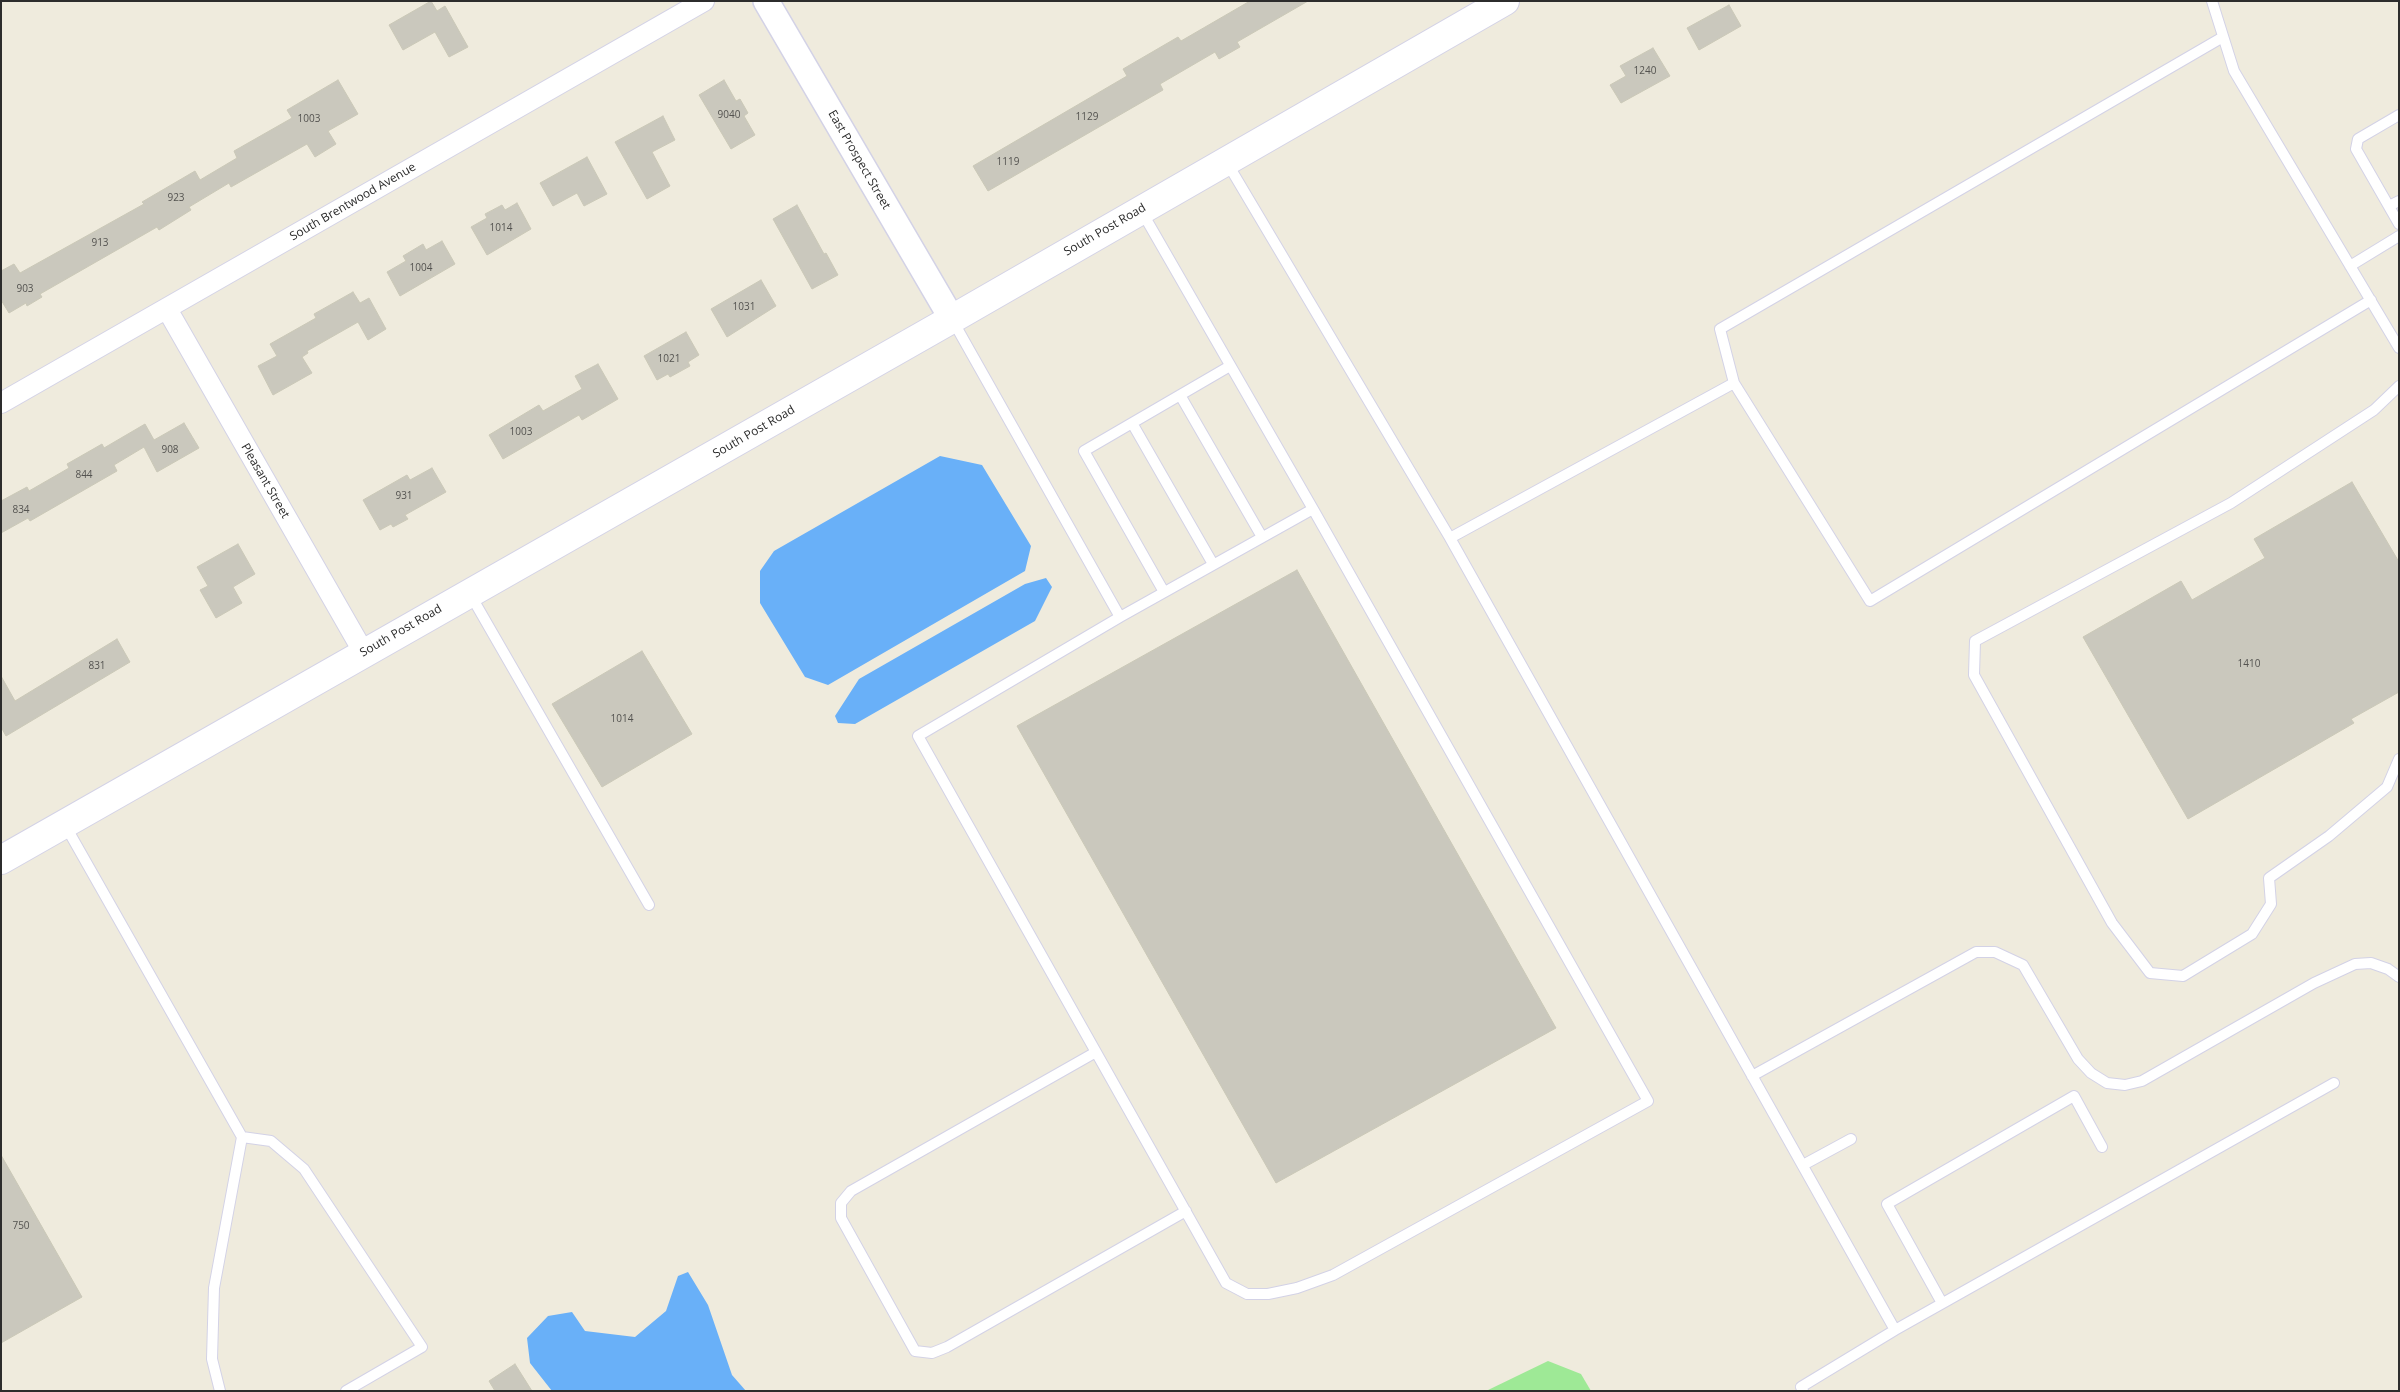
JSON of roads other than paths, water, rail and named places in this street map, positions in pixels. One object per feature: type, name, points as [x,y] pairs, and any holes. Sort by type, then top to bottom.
[{"type":"main road","name":"South Post Road","points":[[1,860],[952,319],[1140,209],[1505,1]]},
{"type":"street","name":"South Brentwood Avenue","points":[[1,403],[704,1]]},
{"type":"street","name":"East Prospect Street","points":[[766,1],[952,319]]},
{"type":"street","name":"Pleasant Street","points":[[167,309],[364,653]]},
{"type":"lane","points":[[2212,1],[2234,71],[2399,348]]},
{"type":"lane","points":[[2223,37],[1720,329],[1734,383],[1870,602],[2370,300]]},
{"type":"lane","points":[[2399,115],[2358,139],[2356,149],[2399,224]]},
{"type":"lane","points":[[1226,160],[1450,538],[1895,1330]]},
{"type":"lane","points":[[2389,206],[2399,201]]},
{"type":"lane","points":[[1140,209],[1313,509],[1648,1101],[1333,1275],[1297,1288],[1268,1294],[1247,1294],[1226,1283],[918,736],[1120,617],[1313,509]]},
{"type":"lane","points":[[2350,266],[2399,236]]},
{"type":"lane","points":[[952,319],[1120,617]]},
{"type":"lane","points":[[1164,592],[1084,450],[1230,366]]},
{"type":"lane","points":[[1450,538],[1734,383]]},
{"type":"lane","points":[[2399,386],[2374,410],[2230,504],[1975,641],[1974,675],[2112,923],[2150,973],[2183,976],[2252,934],[2271,904],[2269,878],[2329,836],[2387,787],[2399,759]]},
{"type":"lane","points":[[1180,395],[1262,537]]},
{"type":"lane","points":[[1132,423],[1213,564]]},
{"type":"lane","points":[[469,593],[649,905]]},
{"type":"lane","points":[[64,824],[242,1137],[214,1288],[212,1359],[220,1391]]},
{"type":"lane","points":[[1752,1076],[1976,952],[1995,952],[2023,965],[2078,1059],[2091,1074],[2107,1082],[2125,1085],[2142,1081],[2314,983],[2355,964],[2372,963],[2388,969],[2399,977]]},
{"type":"lane","points":[[1096,1052],[851,1191],[841,1203],[841,1218],[915,1351],[932,1353],[947,1347],[1186,1211]]},
{"type":"lane","points":[[1800,1389],[1942,1303],[2334,1083]]},
{"type":"lane","points":[[1942,1303],[1886,1204],[2074,1096],[2102,1147]]},
{"type":"lane","points":[[242,1137],[271,1141],[304,1169],[422,1346],[346,1391]]},
{"type":"lane","points":[[1803,1165],[1851,1139]]},
{"type":"water","points":[[940,456],[982,465],[1031,546],[1025,571],[828,685],[805,677],[760,603],[760,571],[774,551]]},
{"type":"water","points":[[1046,578],[1052,587],[1035,621],[855,724],[838,723],[835,716],[859,679],[1025,584]]},
{"type":"water","points":[[688,1272],[708,1305],[732,1375],[746,1391],[552,1391],[530,1363],[527,1338],[548,1316],[572,1312],[585,1331],[635,1337],[666,1311],[678,1276]]}]
